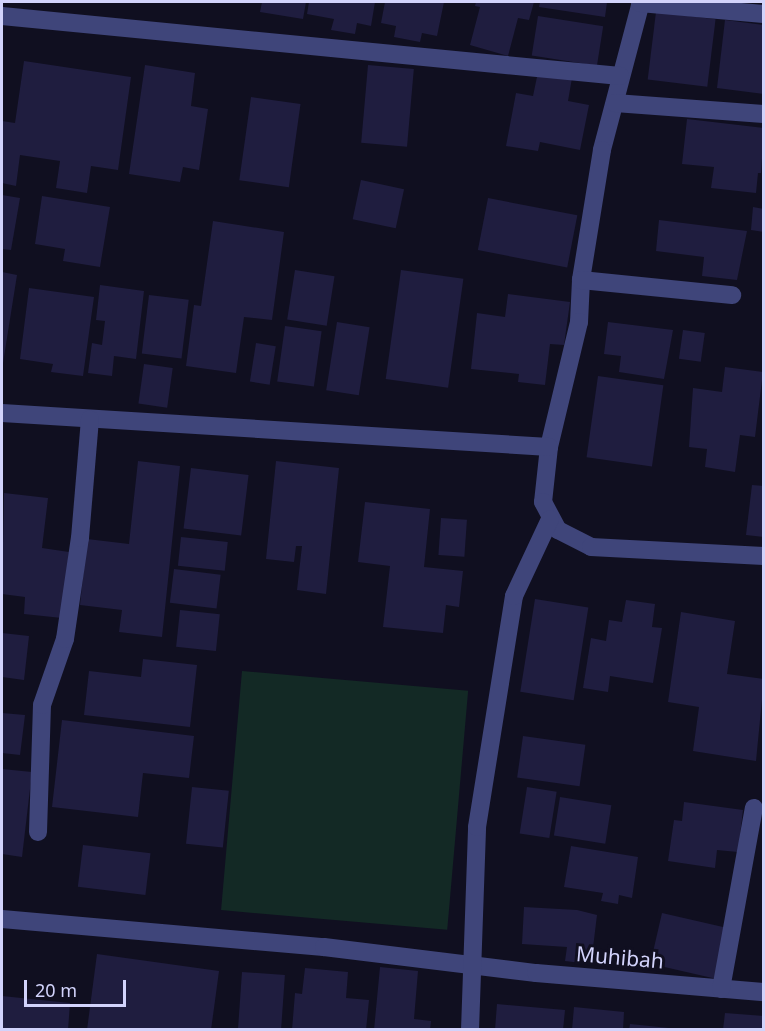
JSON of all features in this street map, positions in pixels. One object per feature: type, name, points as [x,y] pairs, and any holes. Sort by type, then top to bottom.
[{"type":"street","points":[[764,14],[640,2],[602,150],[581,280],[579,322],[549,447],[542,493],[550,519],[568,539],[591,547],[764,556]]},
{"type":"street","points":[[2,16],[620,76]]},
{"type":"street","points":[[615,103],[764,114]]},
{"type":"street","points":[[581,280],[732,295]]},
{"type":"street","points":[[2,413],[549,447]]},
{"type":"street","points":[[38,832],[42,705],[65,639],[80,538],[90,419]]},
{"type":"street","points":[[470,1029],[477,827],[514,596],[550,519]]},
{"type":"street","points":[[721,989],[754,808]]},
{"type":"street","name":"Muhibah","points":[[2,919],[474,963],[536,973],[764,992]]},
{"type":"green space","points":[[242,671],[468,691],[447,930],[221,910]]},
{"type":"building","points":[[262,2],[306,2],[303,19],[260,12]]},
{"type":"building","points":[[309,2],[375,2],[371,26],[357,23],[355,34],[331,30],[334,19],[307,14]]},
{"type":"building","points":[[385,2],[444,2],[437,36],[422,33],[420,42],[394,37],[396,26],[381,23]]},
{"type":"building","points":[[476,2],[534,2],[529,20],[518,18],[508,56],[470,45],[480,7],[475,6]]},
{"type":"building","points":[[540,2],[607,2],[605,17],[539,7]]},
{"type":"building","points":[[656,12],[716,19],[707,87],[648,79]]},
{"type":"building","points":[[538,16],[603,26],[597,66],[532,56]]},
{"type":"building","points":[[725,20],[764,25],[764,94],[717,88]]},
{"type":"building","points":[[24,61],[131,77],[118,170],[91,166],[87,193],[56,188],[60,161],[20,155],[16,186],[2,183],[2,121],[15,123]]},
{"type":"building","points":[[145,65],[195,73],[191,106],[208,109],[199,170],[183,167],[180,182],[129,174]]},
{"type":"building","points":[[368,65],[414,69],[407,147],[361,143]]},
{"type":"building","points":[[538,72],[572,78],[568,101],[589,105],[580,150],[540,142],[538,151],[506,146],[516,93],[533,96]]},
{"type":"building","points":[[251,97],[301,104],[289,187],[239,180]]},
{"type":"building","points":[[687,119],[764,128],[761,173],[758,173],[756,193],[711,188],[714,167],[682,164]]},
{"type":"building","points":[[361,180],[404,189],[396,228],[353,219]]},
{"type":"building","points":[[2,195],[20,198],[11,250],[2,249]]},
{"type":"building","points":[[42,196],[110,207],[100,267],[63,261],[65,249],[35,244]]},
{"type":"building","points":[[488,198],[577,215],[567,267],[478,250]]},
{"type":"building","points":[[753,207],[764,209],[764,232],[751,230]]},
{"type":"building","points":[[659,220],[747,231],[737,280],[702,276],[704,257],[656,251]]},
{"type":"building","points":[[213,221],[284,232],[272,320],[244,317],[236,373],[186,366],[194,305],[201,306]]},
{"type":"building","points":[[295,270],[335,276],[327,326],[287,319]]},
{"type":"building","points":[[401,270],[463,279],[448,388],[386,379]]},
{"type":"building","points":[[2,272],[17,275],[3,363],[2,363]]},
{"type":"building","points":[[100,285],[144,291],[136,359],[114,356],[112,376],[88,373],[92,343],[102,345],[105,321],[96,320]]},
{"type":"building","points":[[29,288],[94,297],[83,376],[51,372],[53,364],[20,359]]},
{"type":"building","points":[[508,294],[570,302],[564,345],[550,344],[545,385],[518,382],[519,374],[471,369],[477,313],[505,317]]},
{"type":"building","points":[[149,295],[189,300],[182,358],[142,354]]},
{"type":"building","points":[[337,322],[370,327],[359,395],[326,390]]},
{"type":"building","points":[[608,322],[673,330],[664,379],[619,372],[621,356],[604,354]]},
{"type":"building","points":[[285,326],[322,331],[314,387],[277,381]]},
{"type":"building","points":[[683,330],[705,333],[701,362],[679,359]]},
{"type":"building","points":[[256,343],[276,346],[270,385],[250,382]]},
{"type":"building","points":[[144,364],[173,368],[167,408],[138,404]]},
{"type":"building","points":[[725,367],[763,372],[755,437],[740,435],[735,472],[705,467],[707,449],[689,447],[693,388],[722,392]]},
{"type":"building","points":[[598,376],[663,385],[652,466],[587,457]]},
{"type":"building","points":[[138,461],[180,466],[162,637],[119,632],[122,610],[80,605],[87,539],[129,544]]},
{"type":"building","points":[[276,461],[339,468],[326,594],[297,590],[302,546],[296,546],[294,562],[266,559]]},
{"type":"building","points":[[191,468],[249,475],[241,536],[184,529]]},
{"type":"building","points":[[752,485],[764,486],[764,537],[746,535]]},
{"type":"building","points":[[4,493],[48,498],[42,548],[69,552],[62,618],[24,614],[25,597],[2,594]]},
{"type":"building","points":[[365,502],[430,509],[424,567],[463,571],[459,607],[446,605],[443,633],[383,627],[390,566],[358,562]]},
{"type":"building","points":[[441,518],[467,520],[464,557],[438,555]]},
{"type":"building","points":[[181,537],[228,542],[225,571],[178,566]]},
{"type":"building","points":[[174,569],[221,575],[217,608],[170,603]]},
{"type":"building","points":[[535,599],[588,607],[574,700],[520,692]]},
{"type":"building","points":[[626,600],[655,604],[652,627],[662,628],[653,683],[610,676],[608,692],[583,688],[591,638],[606,641],[609,620],[622,622]]},
{"type":"building","points":[[180,610],[220,614],[216,651],[176,647]]},
{"type":"building","points":[[681,612],[735,621],[727,674],[764,679],[756,761],[693,751],[699,707],[668,702]]},
{"type":"building","points":[[2,633],[29,636],[24,680],[2,677]]},
{"type":"building","points":[[143,659],[197,665],[190,727],[84,715],[89,671],[141,677]]},
{"type":"building","points":[[2,713],[25,715],[20,755],[2,753]]},
{"type":"building","points":[[62,720],[194,736],[189,778],[143,773],[138,817],[52,807]]},
{"type":"building","points":[[523,736],[585,745],[580,786],[517,778]]},
{"type":"building","points":[[2,769],[32,772],[22,857],[2,854]]},
{"type":"building","points":[[192,787],[229,791],[223,848],[186,844]]},
{"type":"building","points":[[527,787],[557,792],[549,838],[520,833]]},
{"type":"building","points":[[560,797],[611,805],[605,844],[554,836]]},
{"type":"building","points":[[684,802],[743,810],[738,852],[717,850],[715,868],[668,861],[674,820],[682,821]]},
{"type":"building","points":[[83,845],[150,853],[145,895],[78,887]]},
{"type":"building","points":[[571,846],[638,857],[632,898],[619,895],[618,904],[601,901],[603,893],[564,887]]},
{"type":"building","points":[[524,907],[577,910],[597,915],[591,964],[565,961],[567,947],[522,944]]},
{"type":"building","points":[[662,913],[726,928],[715,979],[650,964]]},
{"type":"building","points":[[97,954],[219,971],[211,1030],[87,1030]]},
{"type":"building","points":[[380,967],[418,971],[414,1019],[431,1021],[430,1030],[374,1030]]},
{"type":"building","points":[[305,968],[348,972],[346,998],[369,1000],[366,1030],[292,1030],[295,993],[302,994]]},
{"type":"building","points":[[242,972],[285,975],[281,1030],[238,1030]]},
{"type":"building","points":[[2,996],[70,1003],[68,1030],[2,1030]]},
{"type":"building","points":[[497,1004],[565,1010],[563,1030],[495,1030]]},
{"type":"building","points":[[574,1007],[624,1012],[623,1030],[572,1030]]},
{"type":"building","points":[[725,1013],[764,1016],[763,1030],[723,1030]]},
{"type":"building","points":[[630,1024],[669,1028],[669,1030],[629,1030]]}]
